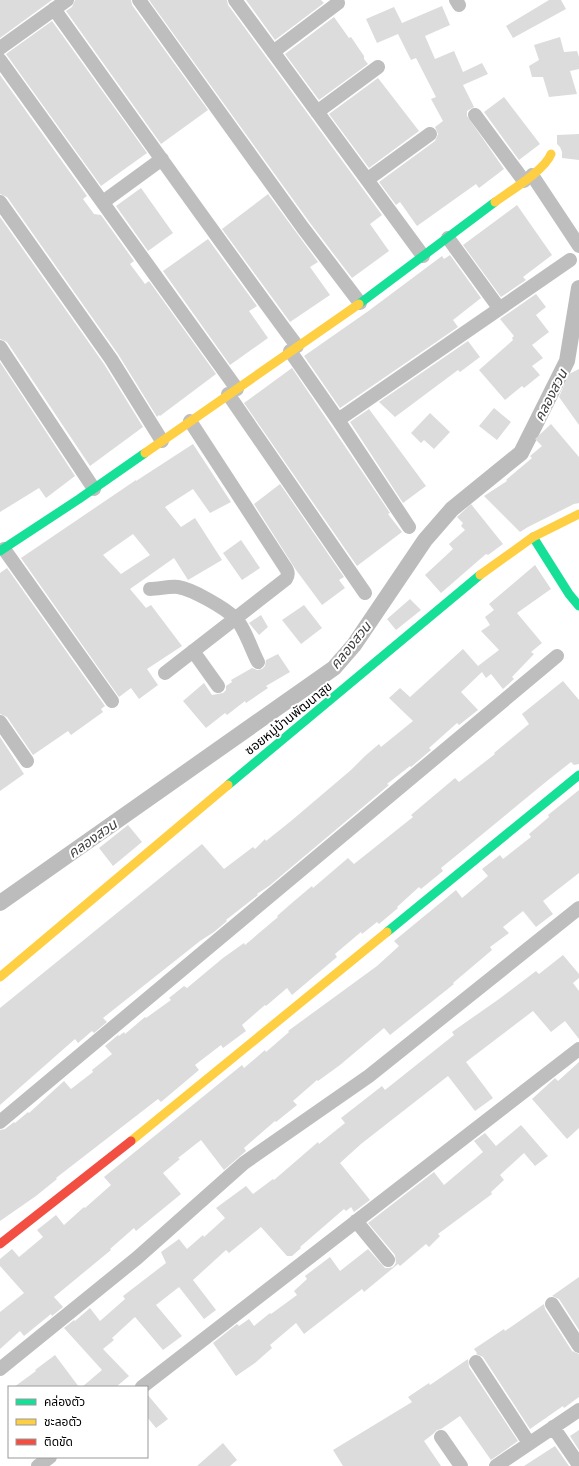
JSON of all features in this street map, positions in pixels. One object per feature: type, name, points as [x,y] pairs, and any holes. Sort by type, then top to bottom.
[{"type":"street","points":[[0,48],[67,0]]},
{"type":"street","points":[[139,0],[266,178],[360,302]]},
{"type":"street","points":[[235,0],[424,256]]},
{"type":"street","points":[[273,52],[338,3]]},
{"type":"street","points":[[54,9],[162,158],[294,348],[338,420],[409,527]]},
{"type":"street","points":[[0,60],[103,202],[232,392],[365,593]]},
{"type":"street","points":[[317,112],[378,67]]},
{"type":"street","points":[[475,115],[528,178],[579,246]]},
{"type":"street","points":[[368,180],[430,134]]},
{"type":"street","points":[[112,701],[2,550],[94,489],[424,256],[546,164],[551,154]]},
{"type":"street","points":[[103,202],[162,158]]},
{"type":"street","points":[[0,202],[111,359],[162,441]]},
{"type":"street","points":[[448,238],[499,308]]},
{"type":"street","points":[[338,420],[570,260]]},
{"type":"street","points":[[0,347],[94,489]]},
{"type":"street","points":[[165,673],[286,579],[288,573],[190,421]]},
{"type":"street","name":"ซอยหมู่บ้านพัฒนาสุข","points":[[0,977],[249,767],[485,572],[533,537],[579,514]]},
{"type":"street","points":[[533,537],[574,591],[579,606]]},
{"type":"street","points":[[150,590],[177,587],[192,591],[212,602],[236,618],[246,635],[258,662]]},
{"type":"street","points":[[193,651],[218,686]]},
{"type":"street","points":[[0,1122],[557,656]]},
{"type":"street","points":[[0,722],[28,761]]},
{"type":"street","points":[[0,1244],[127,1144],[579,775]]},
{"type":"street","points":[[0,1369],[137,1258],[244,1163],[369,1076],[579,908]]},
{"type":"street","points":[[143,1386],[579,1049]]},
{"type":"street","points":[[356,1221],[388,1260]]},
{"type":"street","points":[[552,1304],[579,1346]]},
{"type":"street","points":[[476,1362],[529,1443]]},
{"type":"street","points":[[496,1466],[579,1410]]},
{"type":"street","points":[[553,1427],[579,1465]]},
{"type":"street","points":[[441,1437],[461,1466]]},
{"type":"street","points":[[38,1466],[49,1458]]},
{"type":"building","points":[[0,0],[52,0],[0,38]]},
{"type":"building","points":[[75,0],[131,0],[132,5],[208,110],[161,144],[66,11],[72,7]]},
{"type":"building","points":[[149,0],[227,0],[228,5],[382,215],[370,224],[389,251],[352,278],[310,223]]},
{"type":"building","points":[[246,0],[321,0],[324,3],[275,40]]},
{"type":"building","points":[[549,0],[561,0],[566,9],[513,38],[506,26]]},
{"type":"building","points":[[442,6],[450,25],[425,36],[435,59],[454,51],[463,72],[482,63],[488,74],[463,85],[474,107],[467,111],[467,116],[504,169],[479,188],[476,184],[417,226],[400,202],[396,205],[379,182],[435,141],[438,134],[435,127],[443,121],[431,99],[436,97],[416,58],[411,60],[398,34],[377,43],[366,19],[394,7],[402,23]]},
{"type":"building","points":[[334,17],[349,38],[351,37],[368,64],[319,100],[285,54]]},
{"type":"building","points":[[52,21],[147,153],[101,186],[6,54]]},
{"type":"building","points":[[560,37],[564,52],[577,51],[579,57],[579,69],[570,71],[577,94],[549,97],[543,77],[532,77],[529,66],[539,60],[534,45]]},
{"type":"building","points":[[0,75],[87,196],[83,199],[94,214],[101,215],[134,261],[130,264],[145,284],[149,281],[216,374],[160,416],[159,415],[157,417],[118,354],[7,197],[0,194]]},
{"type":"building","points":[[378,78],[419,131],[369,168],[329,114]]},
{"type":"building","points":[[504,97],[540,144],[519,160],[484,112]]},
{"type":"building","points":[[579,134],[579,160],[562,158],[562,152],[557,144],[557,135]]},
{"type":"building","points":[[141,188],[173,233],[148,251],[116,206]]},
{"type":"building","points":[[268,194],[318,262],[310,267],[330,295],[290,322],[222,229]]},
{"type":"building","points":[[517,205],[552,255],[523,277],[526,280],[501,297],[463,245]]},
{"type":"building","points":[[0,217],[104,364],[143,427],[90,466],[7,342],[0,339]]},
{"type":"building","points":[[208,239],[257,306],[249,311],[268,338],[230,365],[163,271]]},
{"type":"building","points":[[450,255],[481,298],[453,320],[458,327],[340,408],[304,356],[367,312],[442,256],[444,259]]},
{"type":"building","points":[[536,294],[546,307],[536,315],[549,332],[532,345],[543,358],[532,366],[540,375],[524,388],[522,386],[505,400],[479,370],[513,340],[512,338],[514,336],[500,319]]},
{"type":"building","points":[[468,341],[480,357],[460,372],[458,370],[395,417],[379,402]]},
{"type":"building","points":[[0,362],[75,476],[46,498],[39,488],[0,512]]},
{"type":"building","points":[[292,368],[390,513],[388,514],[402,532],[357,566],[244,403]]},
{"type":"building","points":[[579,369],[579,425],[559,397],[569,374]]},
{"type":"building","points":[[494,408],[511,422],[497,440],[479,426]]},
{"type":"building","points":[[369,409],[426,486],[403,503],[350,422]]},
{"type":"building","points":[[430,413],[450,432],[434,449],[424,440],[421,443],[411,433]]},
{"type":"building","points":[[551,424],[579,457],[579,503],[574,504],[520,532],[484,496],[507,481],[506,480],[532,458],[530,456],[542,446],[535,439]]},
{"type":"building","points":[[193,444],[231,502],[210,513],[193,489],[165,507],[181,527],[195,518],[222,560],[188,580],[174,558],[130,589],[146,608],[151,605],[182,646],[147,669],[158,685],[139,699],[131,688],[119,697],[21,558]],"holes":[[[133,534],[150,555],[121,574],[103,555]]]},
{"type":"building","points":[[280,484],[344,577],[339,580],[345,588],[322,605],[296,570],[254,504]]},
{"type":"building","points":[[471,504],[503,544],[488,555],[486,554],[441,593],[425,575],[453,549],[449,544],[465,530],[461,526],[463,523],[457,517]]},
{"type":"building","points":[[241,540],[260,568],[242,580],[223,553]]},
{"type":"building","points":[[535,565],[551,589],[517,613],[542,643],[531,652],[534,654],[512,677],[514,679],[503,689],[491,674],[486,678],[482,672],[461,692],[478,710],[459,725],[457,723],[429,748],[431,750],[411,767],[410,766],[387,784],[389,785],[269,886],[226,920],[227,921],[214,932],[200,941],[103,1018],[107,1022],[94,1033],[92,1031],[78,1043],[75,1039],[0,1105],[0,1008],[202,844],[224,869],[253,847],[255,849],[265,839],[266,841],[291,821],[379,744],[381,747],[413,721],[389,698],[400,688],[410,697],[463,649],[478,666],[499,650],[481,631],[490,625],[485,617],[494,610],[489,604]]},
{"type":"building","points":[[7,568],[105,706],[101,709],[103,712],[71,735],[68,731],[33,755],[7,717],[0,714],[0,573]]},
{"type":"building","points":[[410,599],[421,610],[396,630],[387,619]]},
{"type":"building","points":[[304,605],[322,628],[301,644],[282,620]]},
{"type":"building","points":[[261,615],[268,627],[259,635],[249,623]]},
{"type":"building","points":[[278,654],[290,672],[266,686],[268,688],[246,703],[245,701],[227,715],[225,713],[206,728],[183,701],[204,683],[212,695],[223,693],[226,690],[226,686],[232,682],[231,680],[252,668],[257,670],[262,669],[265,666],[266,660]]},
{"type":"building","points":[[563,681],[579,700],[579,764],[574,765],[571,762],[441,868],[443,871],[421,889],[419,887],[379,924],[377,922],[362,934],[361,932],[335,954],[337,957],[292,995],[287,988],[266,1006],[265,1005],[242,1025],[246,1031],[223,1048],[221,1045],[195,1065],[199,1070],[161,1102],[158,1099],[56,1178],[57,1179],[36,1196],[0,1221],[0,1130],[5,1129],[28,1112],[29,1113],[64,1081],[71,1089],[93,1072],[92,1070],[112,1054],[105,1046],[118,1035],[119,1036],[124,1032],[125,1034],[145,1017],[146,1018],[171,1000],[169,998],[184,986],[187,988],[223,958],[244,943],[245,945],[293,902],[312,886],[313,888],[348,858],[354,864],[413,817],[411,815],[455,778],[459,782],[495,754],[494,753],[529,724],[522,714]]},
{"type":"building","points":[[0,737],[24,774],[0,791]]},
{"type":"building","points":[[579,790],[579,873],[543,901],[553,914],[536,927],[523,911],[503,927],[509,933],[490,947],[492,950],[453,983],[454,984],[390,1035],[384,1028],[340,1065],[318,1081],[317,1080],[293,1101],[297,1105],[276,1122],[275,1121],[244,1148],[246,1151],[224,1170],[201,1140],[178,1158],[180,1159],[163,1173],[181,1194],[136,1231],[134,1228],[110,1249],[111,1250],[54,1297],[63,1307],[52,1316],[51,1314],[24,1336],[20,1331],[0,1349],[0,1312],[24,1293],[0,1266],[0,1259],[12,1249],[19,1257],[43,1237],[37,1230],[56,1215],[64,1225],[84,1207],[85,1208],[111,1185],[104,1177],[242,1065],[244,1068],[265,1050],[266,1052],[289,1032],[288,1031],[377,966],[399,946],[394,941],[456,890],[462,898],[488,876],[482,869],[500,855],[503,859],[531,837],[529,834],[549,817],[548,815]]},
{"type":"building","points":[[128,825],[142,842],[113,866],[99,848]]},
{"type":"building","points":[[563,955],[579,974],[579,978],[573,983],[579,991],[579,1039],[565,1021],[551,1032],[533,1011],[466,1062],[493,1098],[475,1111],[448,1076],[361,1144],[340,1163],[370,1200],[354,1212],[351,1207],[346,1211],[344,1209],[300,1247],[301,1248],[292,1256],[287,1256],[261,1227],[229,1253],[226,1250],[193,1280],[216,1310],[204,1319],[179,1287],[156,1305],[182,1336],[163,1350],[135,1317],[112,1338],[114,1340],[103,1349],[129,1376],[117,1386],[83,1386],[102,1370],[64,1328],[90,1308],[100,1321],[125,1299],[123,1296],[166,1263],[161,1252],[179,1239],[187,1249],[203,1235],[204,1237],[225,1218],[216,1208],[246,1186],[253,1194],[273,1179],[274,1180],[318,1142],[319,1144],[345,1123],[341,1118],[382,1086],[385,1090],[454,1035],[452,1032],[536,971],[539,974]]},
{"type":"building","points":[[579,1062],[579,1128],[567,1139],[532,1099],[555,1078],[558,1081]]},
{"type":"building","points":[[521,1125],[548,1156],[535,1166],[524,1153],[500,1175],[504,1180],[491,1192],[492,1194],[438,1234],[440,1236],[429,1247],[426,1244],[400,1266],[398,1264],[364,1292],[362,1289],[304,1334],[296,1323],[270,1345],[272,1348],[255,1363],[236,1376],[213,1343],[237,1324],[239,1326],[249,1319],[254,1326],[297,1295],[294,1291],[307,1279],[305,1276],[330,1257],[340,1271],[368,1249],[385,1268],[393,1267],[396,1263],[395,1255],[368,1223],[434,1172],[444,1185],[483,1152],[474,1141],[485,1133],[496,1146]]},
{"type":"building","points":[[579,1277],[579,1330],[559,1299],[552,1296]]},
{"type":"building","points":[[544,1304],[545,1309],[572,1351],[579,1354],[579,1397],[564,1408],[563,1406],[530,1429],[483,1357],[476,1354],[477,1353],[474,1349],[504,1329],[505,1331]]},
{"type":"building","points":[[55,1355],[78,1386],[15,1386],[36,1371],[35,1370]]},
{"type":"building","points":[[468,1359],[469,1367],[518,1441],[491,1460],[460,1416],[441,1429],[437,1430],[424,1441],[441,1466],[343,1466],[333,1450],[412,1402],[408,1397],[429,1383],[430,1385]]},
{"type":"building","points":[[148,1395],[168,1419],[156,1428],[148,1418]]},
{"type":"building","points":[[579,1430],[579,1450],[570,1436]]},
{"type":"building","points":[[223,1443],[237,1460],[230,1466],[197,1466]]},
{"type":"building","points":[[555,1446],[569,1466],[524,1466]]},
{"type":"waterway","name":"คลองสวน","points":[[0,903],[334,668],[354,645],[425,540],[452,509],[521,453],[567,361],[579,288]]},
{"type":"traffic: fast","points":[[359,304],[495,202]]},
{"type":"traffic: fast","points":[[0,551],[145,453]]},
{"type":"traffic: fast","points":[[533,537],[569,594],[579,606]]},
{"type":"traffic: fast","points":[[228,785],[480,575]]},
{"type":"traffic: fast","points":[[387,932],[579,775]]},
{"type":"traffic: slow","points":[[495,202],[535,173],[542,167],[551,154]]},
{"type":"traffic: slow","points":[[145,453],[359,304]]},
{"type":"traffic: slow","points":[[480,575],[533,537],[579,514]]},
{"type":"traffic: slow","points":[[0,977],[228,785]]},
{"type":"traffic: slow","points":[[131,1141],[387,932]]},
{"type":"traffic: jam","points":[[0,1244],[131,1141]]}]
